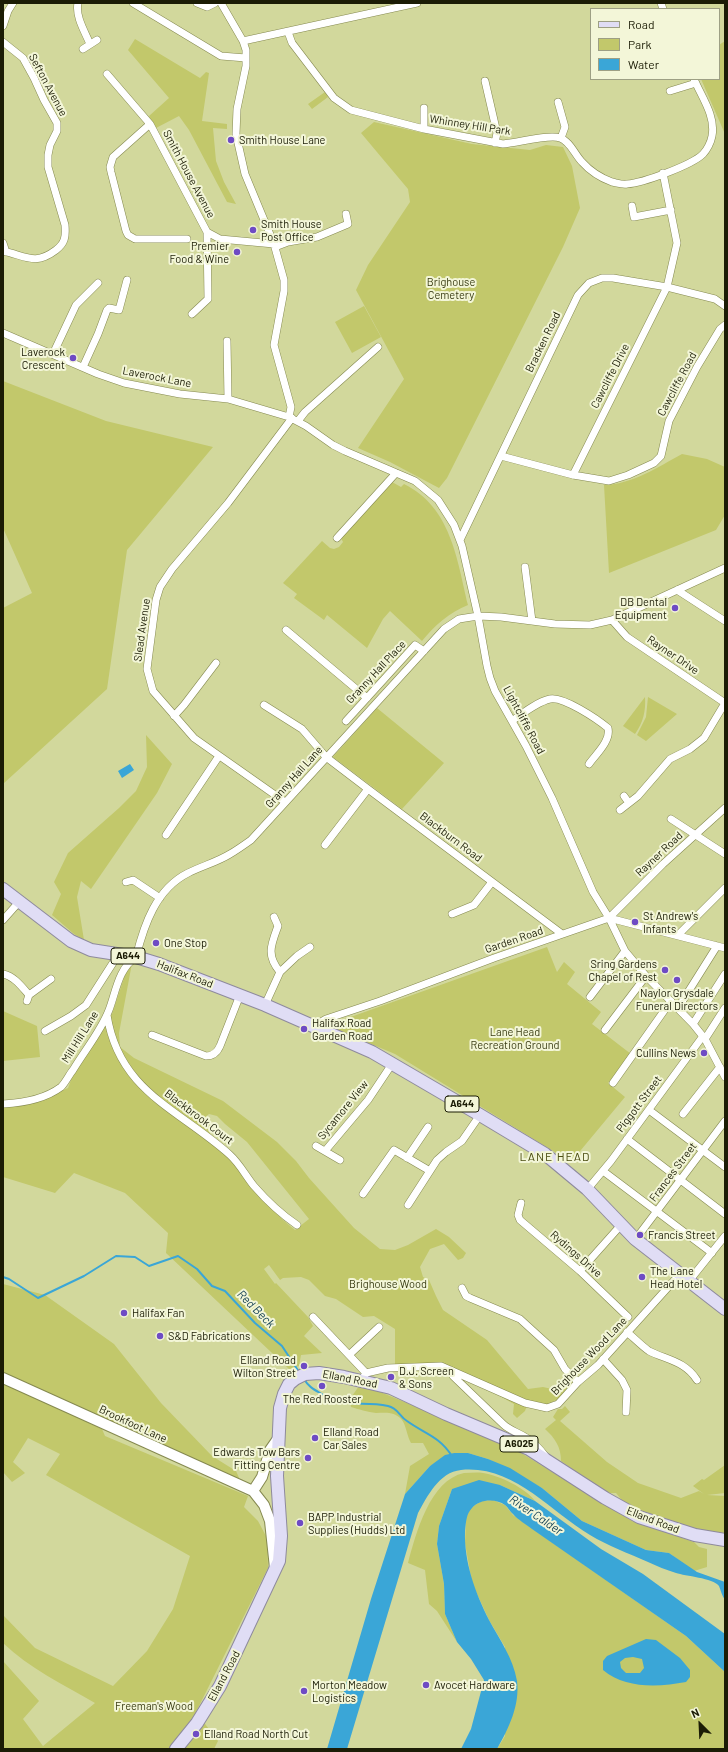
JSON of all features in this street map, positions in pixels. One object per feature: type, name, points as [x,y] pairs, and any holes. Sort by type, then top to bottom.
[{"type":"main road","name":"Halifax Road","points":[[3,889],[71,941],[81,946],[118,955],[136,957],[159,964],[265,1005]]},
{"type":"main road","name":"A644","points":[[265,1005],[372,1052],[480,1114],[556,1162],[587,1189],[621,1225],[684,1278],[725,1309]]},
{"type":"main road","name":"Elland Road","points":[[176,1749],[197,1723],[220,1686],[276,1572],[282,1543],[277,1476],[277,1440],[280,1408],[289,1384],[301,1376],[319,1373],[364,1377],[391,1388],[451,1417],[517,1443],[550,1462],[605,1498],[639,1517],[695,1535],[725,1540]]},
{"type":"street","points":[[3,26],[8,11],[13,3]]},
{"type":"street","points":[[78,3],[78,14],[90,44]]},
{"type":"street","points":[[134,3],[220,56],[246,58]]},
{"type":"street","points":[[197,3],[207,7],[215,3]]},
{"type":"street","points":[[221,3],[244,41],[246,58],[236,118],[237,144],[245,174],[274,245],[284,280],[284,291],[274,345],[293,419]]},
{"type":"street","points":[[244,41],[417,3]]},
{"type":"street","name":"Whinney Hill Park","points":[[288,32],[292,43],[334,98],[351,110],[424,129],[495,143],[516,143],[554,136],[561,138]]},
{"type":"street","points":[[83,48],[97,40]]},
{"type":"street","name":"Sefton Avenue","points":[[3,42],[23,58],[57,123],[57,131],[50,145],[48,167],[65,225],[66,235],[64,244],[46,257],[38,260],[4,251]]},
{"type":"street","name":"Smith House Avenue","points":[[107,74],[140,110],[150,124],[207,232],[220,238],[274,245]]},
{"type":"street","points":[[485,81],[497,133],[495,143]]},
{"type":"street","points":[[558,102],[565,127],[561,138],[568,143],[591,171],[612,182],[625,184],[638,182],[682,166],[699,157],[708,147],[712,137],[711,118],[695,81],[670,91]]},
{"type":"street","points":[[424,108],[424,129]]},
{"type":"street","points":[[563,123],[571,119]]},
{"type":"street","points":[[150,124],[117,153],[110,162],[111,172],[126,232],[135,238],[187,239]]},
{"type":"street","name":"Cawcliffe Drive","points":[[573,475],[667,287],[677,242],[663,173]]},
{"type":"street","points":[[632,206],[634,217],[671,210]]},
{"type":"street","points":[[274,245],[317,237],[348,224],[346,214]]},
{"type":"street","points":[[192,314],[208,299],[207,232]]},
{"type":"street","points":[[3,243],[4,251]]},
{"type":"street","name":"Bracken Road","points":[[460,540],[578,295],[589,283],[602,278],[613,278],[667,287],[715,299],[725,306]]},
{"type":"street","points":[[83,367],[107,310],[109,308],[118,310],[127,280]]},
{"type":"street","points":[[52,354],[76,305],[96,286]]},
{"type":"street","name":"Cawcliffe Road","points":[[501,456],[573,475],[609,481],[628,475],[654,463],[661,456],[669,421],[697,367],[720,330],[725,325]]},
{"type":"street","name":"Laverock Lane","points":[[3,333],[105,377],[140,387],[180,394],[228,399],[293,419]]},
{"type":"street","points":[[226,340],[228,399]]},
{"type":"street","name":"Slead Avenue","points":[[285,802],[194,738],[153,691],[147,669],[156,600],[160,586],[172,569],[228,503],[293,419],[305,412],[378,347]]},
{"type":"street","name":"Lightcliffe Road","points":[[293,419],[345,452],[415,481],[438,500],[454,525],[460,540],[478,616],[490,678],[552,798],[593,892],[609,918],[624,950],[646,976],[693,1024],[704,1038],[725,1077]]},
{"type":"street","points":[[337,538],[396,473]]},
{"type":"street","points":[[525,567],[532,621]]},
{"type":"street","name":"Granny Hall Lane","points":[[136,957],[143,930],[160,898],[169,887],[187,874],[231,854],[251,840],[444,629],[459,620],[478,616],[501,617],[555,624],[590,625],[612,620],[725,568]]},
{"type":"street","points":[[677,590],[725,621]]},
{"type":"street","name":"Rayner Drive","points":[[612,620],[627,637],[725,703]]},
{"type":"street","points":[[286,630],[367,698]]},
{"type":"street","name":"Granny Hall Place","points":[[346,720],[415,645],[424,651]]},
{"type":"street","points":[[174,716],[216,663]]},
{"type":"street","points":[[512,721],[529,709],[550,699],[559,699],[568,703],[608,728],[606,740],[589,764]]},
{"type":"street","points":[[620,810],[638,796],[670,759],[690,749],[704,738],[725,703]]},
{"type":"street","name":"Blackburn Road","points":[[264,705],[302,729],[326,757],[562,934]]},
{"type":"street","points":[[166,835],[219,756]]},
{"type":"street","points":[[325,846],[368,790]]},
{"type":"street","points":[[624,796],[629,803]]},
{"type":"street","name":"Rayner Road","points":[[609,918],[663,864],[725,808]]},
{"type":"street","points":[[671,819],[725,854]]},
{"type":"street","points":[[131,878],[160,898]]},
{"type":"street","points":[[452,914],[474,905],[492,882]]},
{"type":"street","points":[[678,935],[725,888]]},
{"type":"street","points":[[3,920],[19,902]]},
{"type":"street","points":[[274,916],[278,926],[270,953],[271,960],[280,972]]},
{"type":"street","points":[[609,918],[725,948]]},
{"type":"street","name":"Garden Road","points":[[314,1026],[326,1019],[609,918]]},
{"type":"street","points":[[678,1008],[717,946]]},
{"type":"street","points":[[265,1005],[280,972],[297,956],[310,947]]},
{"type":"street","points":[[590,997],[624,950]]},
{"type":"street","points":[[45,1031],[71,1016],[86,1005],[118,955]]},
{"type":"street","name":"Mill Hill Lane","points":[[3,1104],[21,1103],[43,1096],[61,1087],[107,1015],[122,972],[129,961],[136,957]]},
{"type":"street","points":[[3,974],[8,974],[15,980],[28,998],[51,979]]},
{"type":"street","points":[[693,1024],[725,974]]},
{"type":"street","points":[[606,1030],[646,976]]},
{"type":"street","points":[[152,1035],[206,1056],[214,1054],[218,1051],[240,995]]},
{"type":"street","points":[[613,1083],[671,1001]]},
{"type":"street","name":"Piggott Street","points":[[591,1185],[704,1038],[725,1008]]},
{"type":"street","name":"Blackbrook Court","points":[[107,1015],[116,1049],[134,1078],[163,1105],[231,1156],[255,1187],[283,1216],[297,1225]]},
{"type":"street","name":"Sycamore View","points":[[325,1151],[368,1100],[392,1064]]},
{"type":"street","points":[[683,1114],[720,1067]]},
{"type":"street","points":[[649,1110],[725,1167]]},
{"type":"street","points":[[408,1205],[430,1171],[446,1152],[462,1141],[480,1114]]},
{"type":"street","name":"Frances Street","points":[[636,1237],[725,1121]]},
{"type":"street","points":[[407,1158],[428,1126]]},
{"type":"street","points":[[627,1139],[725,1214]]},
{"type":"street","name":"Sycamore View","points":[[316,1146],[340,1160]]},
{"type":"street","points":[[363,1194],[394,1150],[430,1171]]},
{"type":"street","points":[[603,1171],[712,1253]]},
{"type":"street","name":"Rydings Drive","points":[[521,1203],[518,1215],[520,1220],[580,1271],[628,1317]]},
{"type":"street","points":[[580,1271],[621,1225]]},
{"type":"street","name":"Brighouse Wood Lane","points":[[364,1377],[388,1368],[441,1366],[525,1403],[547,1408],[558,1404],[578,1382],[603,1359],[627,1332],[712,1253],[725,1236]]},
{"type":"street","points":[[462,1288],[466,1296],[491,1304],[506,1314],[520,1319],[554,1350],[565,1369],[578,1382]]},
{"type":"street","points":[[313,1317],[349,1355],[364,1377]]},
{"type":"street","points":[[349,1355],[379,1327]]},
{"type":"street","points":[[627,1332],[648,1350],[677,1362],[693,1374],[697,1380]]},
{"type":"street","points":[[603,1359],[622,1380],[627,1390],[626,1412]]},
{"type":"street","points":[[450,1370],[453,1376],[497,1419],[507,1428],[527,1438],[541,1449],[550,1462]]},
{"type":"street","name":"Brookfoot Lane","points":[[3,1378],[253,1491],[264,1505],[270,1521],[276,1572]]},
{"type":"street","points":[[253,1491],[262,1477],[270,1450],[277,1440]]},
{"type":"green space","points":[[135,39],[200,78],[206,72],[209,73],[202,121],[227,124],[227,129],[213,128],[216,161],[224,182],[236,204],[227,202],[189,130],[179,116],[156,128],[149,116],[169,98],[128,50]]},
{"type":"green space","points":[[725,41],[725,134],[701,80],[720,80],[720,44]]},
{"type":"green space","points":[[325,92],[328,97],[312,109],[308,104]]},
{"type":"green space","name":"Brighouse Cemetery","points":[[374,122],[472,144],[530,150],[546,145],[563,147],[572,166],[580,208],[563,247],[447,478],[439,488],[390,462],[358,448],[404,379],[356,290],[368,265],[410,202],[408,189],[361,133]]},
{"type":"green space","points":[[364,306],[381,337],[352,353],[335,322]]},
{"type":"green space","points":[[3,381],[106,421],[213,447],[127,550],[107,689],[3,784],[3,608],[32,593],[3,528]]},
{"type":"green space","points":[[682,454],[707,459],[725,467],[725,515],[716,530],[609,573],[604,485],[625,482],[645,474]]},
{"type":"green space","points":[[392,482],[401,487],[404,484],[420,494],[432,506],[442,520],[450,536],[468,605],[455,611],[443,620],[422,641],[390,611],[383,619],[367,648],[327,615],[324,620],[294,598],[297,594],[283,583],[322,541],[330,548],[334,549],[339,547],[343,542],[341,538]]},
{"type":"green space","points":[[645,697],[643,717],[635,734],[623,726]]},
{"type":"green space","points":[[648,697],[677,714],[646,741],[637,735],[646,717]]},
{"type":"green space","points":[[377,708],[444,763],[402,809],[333,757]]},
{"type":"green space","points":[[146,735],[172,764],[157,793],[91,889],[81,881],[77,897],[84,940],[74,934],[52,915],[61,894],[54,882],[68,853],[136,791],[147,767]]},
{"type":"green space","name":"Lane Head Recreation Ground","points":[[547,947],[557,972],[564,962],[575,972],[567,984],[601,1012],[592,1024],[631,1054],[608,1083],[625,1097],[571,1162],[395,1054],[333,1028],[331,1024]]},
{"type":"green space","name":"Brighouse Wood","points":[[132,963],[119,1033],[120,1047],[134,1058],[223,1101],[277,1142],[296,1161],[309,1178],[354,1228],[380,1249],[395,1250],[408,1245],[436,1229],[449,1237],[466,1253],[463,1258],[458,1260],[444,1244],[430,1249],[420,1267],[423,1277],[429,1280],[443,1310],[487,1340],[528,1389],[543,1387],[552,1389],[572,1378],[574,1381],[562,1399],[554,1401],[546,1406],[528,1402],[525,1411],[517,1418],[513,1414],[514,1404],[442,1364],[395,1366],[395,1329],[374,1316],[363,1317],[336,1299],[325,1296],[309,1280],[301,1277],[283,1278],[280,1280],[269,1265],[264,1269],[275,1284],[276,1283],[308,1317],[313,1326],[304,1336],[322,1353],[301,1355],[299,1366],[289,1369],[166,1253],[168,1233],[125,1193],[74,1173],[55,1193],[3,1177],[3,1107],[45,1098],[68,1088],[74,1072],[112,1014],[128,966]],"holes":[[[209,1114],[217,1116],[247,1142],[309,1219],[295,1230],[283,1220],[253,1188],[229,1158],[210,1142],[210,1125],[203,1119]]]},
{"type":"green space","points":[[3,1011],[37,1026],[40,1057],[3,1061]]},
{"type":"green space","points":[[3,1284],[45,1295],[114,1344],[161,1403],[212,1456],[236,1471],[240,1480],[59,1398],[3,1375]]},
{"type":"green space","name":"Freeman's Wood","points":[[3,1383],[102,1429],[105,1436],[248,1496],[244,1507],[258,1521],[267,1538],[268,1568],[196,1712],[218,1741],[214,1749],[3,1749],[3,1661],[39,1701],[23,1719],[43,1746],[95,1703],[35,1668],[3,1643],[3,1615],[35,1648],[113,1686],[147,1651],[173,1609],[190,1556],[46,1475],[60,1454],[28,1438],[13,1462],[25,1473],[12,1482],[3,1472]]},
{"type":"green space","points":[[359,1386],[368,1387],[518,1451],[632,1521],[694,1542],[699,1547],[707,1549],[707,1567],[694,1571],[669,1553],[646,1550],[582,1521],[542,1488],[488,1459],[468,1453],[454,1453],[430,1466],[405,1494],[410,1466],[429,1454],[423,1443],[411,1443],[402,1420],[396,1415],[390,1413],[373,1413],[351,1407],[350,1399]]},
{"type":"green space","points":[[565,1406],[570,1412],[560,1421],[607,1462],[638,1483],[681,1498],[699,1491],[704,1494],[693,1486],[725,1465],[725,1493],[707,1495],[725,1496],[725,1535],[673,1523],[644,1513],[624,1502],[616,1493],[607,1493],[561,1461],[557,1443],[545,1429],[556,1420],[553,1417],[558,1409],[562,1409]]},
{"type":"green space","points":[[464,1473],[483,1473],[504,1479],[525,1491],[535,1501],[500,1485],[452,1489],[439,1526],[437,1544],[444,1584],[445,1614],[457,1642],[437,1611],[429,1604],[425,1570],[408,1563],[420,1523],[433,1497],[442,1486],[452,1478]]},
{"type":"green space","points":[[493,1500],[505,1505],[513,1515],[686,1636],[725,1672],[725,1749],[497,1749],[505,1736],[505,1647],[489,1620],[472,1583],[465,1543],[466,1518],[470,1509],[482,1501]]},
{"type":"water","points":[[130,764],[134,770],[122,778],[118,771]]},
{"type":"water","points":[[454,1453],[468,1453],[510,1468],[542,1488],[582,1521],[646,1550],[669,1553],[697,1572],[725,1582],[725,1600],[719,1586],[716,1583],[669,1571],[604,1543],[575,1525],[530,1491],[514,1482],[498,1475],[480,1470],[461,1470],[453,1472],[440,1480],[425,1500],[418,1513],[347,1749],[327,1749],[371,1599],[405,1494],[430,1466],[445,1455]]},
{"type":"water","name":"River Calder","points":[[479,1480],[500,1485],[535,1501],[601,1549],[643,1574],[725,1634],[725,1672],[686,1636],[522,1522],[505,1505],[492,1500],[483,1501],[475,1505],[467,1516],[465,1531],[466,1554],[471,1577],[479,1599],[506,1649],[515,1673],[517,1681],[517,1699],[513,1716],[497,1749],[461,1749],[471,1729],[484,1680],[471,1659],[457,1642],[445,1614],[444,1584],[437,1544],[439,1526],[452,1489]]},
{"type":"water","points":[[646,1639],[656,1640],[680,1658],[690,1670],[690,1677],[686,1682],[665,1685],[643,1685],[621,1681],[603,1670],[603,1661],[607,1656]],"holes":[[[633,1657],[642,1659],[644,1668],[640,1673],[626,1673],[621,1668],[620,1662],[625,1658]]]},
{"type":"waterway","name":"Red Beck","points":[[3,1277],[9,1279],[38,1298],[84,1276],[116,1256],[135,1257],[149,1266],[178,1256],[197,1269],[212,1286],[225,1291],[255,1323],[282,1346],[299,1372]]},
{"type":"waterway","name":"Red Beck","points":[[304,1379],[315,1390],[338,1401],[354,1404],[378,1404],[391,1407],[407,1421],[442,1444],[452,1456]]},
{"type":"place","name":"Smith House Lane","points":[[231,140]]},
{"type":"place","name":"Smith House Post Office","points":[[253,230]]},
{"type":"place","name":"Premier Food & Wine","points":[[237,252]]},
{"type":"place","name":"Laverock Crescent","points":[[73,358]]},
{"type":"place","name":"DB Dental Equipment","points":[[675,608]]},
{"type":"place","name":"St Andrew's Infants","points":[[635,922]]},
{"type":"place","name":"One Stop","points":[[156,943]]},
{"type":"place","name":"Sring Gardens Chapel of Rest","points":[[665,970]]},
{"type":"place","name":"Naylor Grysdale Funeral Directors","points":[[677,980]]},
{"type":"place","name":"Halifax Road Garden Road","points":[[304,1029]]},
{"type":"place","name":"Cullins News","points":[[704,1053]]},
{"type":"place","name":"Francis Street","points":[[640,1235]]},
{"type":"place","name":"The Lane Head Hotel","points":[[642,1277]]},
{"type":"place","name":"Halifax Fan","points":[[124,1313]]},
{"type":"place","name":"S&D Fabrications","points":[[160,1336]]},
{"type":"place","name":"Elland Road Wilton Street","points":[[304,1366]]},
{"type":"place","name":"D.J. Screen & Sons","points":[[391,1377]]},
{"type":"place","name":"The Red Rooster","points":[[322,1386]]},
{"type":"place","name":"Elland Road Car Sales","points":[[315,1438]]},
{"type":"place","name":"Edwards Tow Bars Fitting Centre","points":[[308,1458]]},
{"type":"place","name":"BAPP Industrial Supplies (Hudds) Ltd","points":[[300,1523]]},
{"type":"place","name":"Avocet Hardware","points":[[426,1685]]},
{"type":"place","name":"Morton Meadow Logistics","points":[[304,1691]]},
{"type":"place","name":"Elland Road North Cut","points":[[196,1734]]},
{"type":"district","name":"LANE HEAD","points":[[555,1157]]}]
